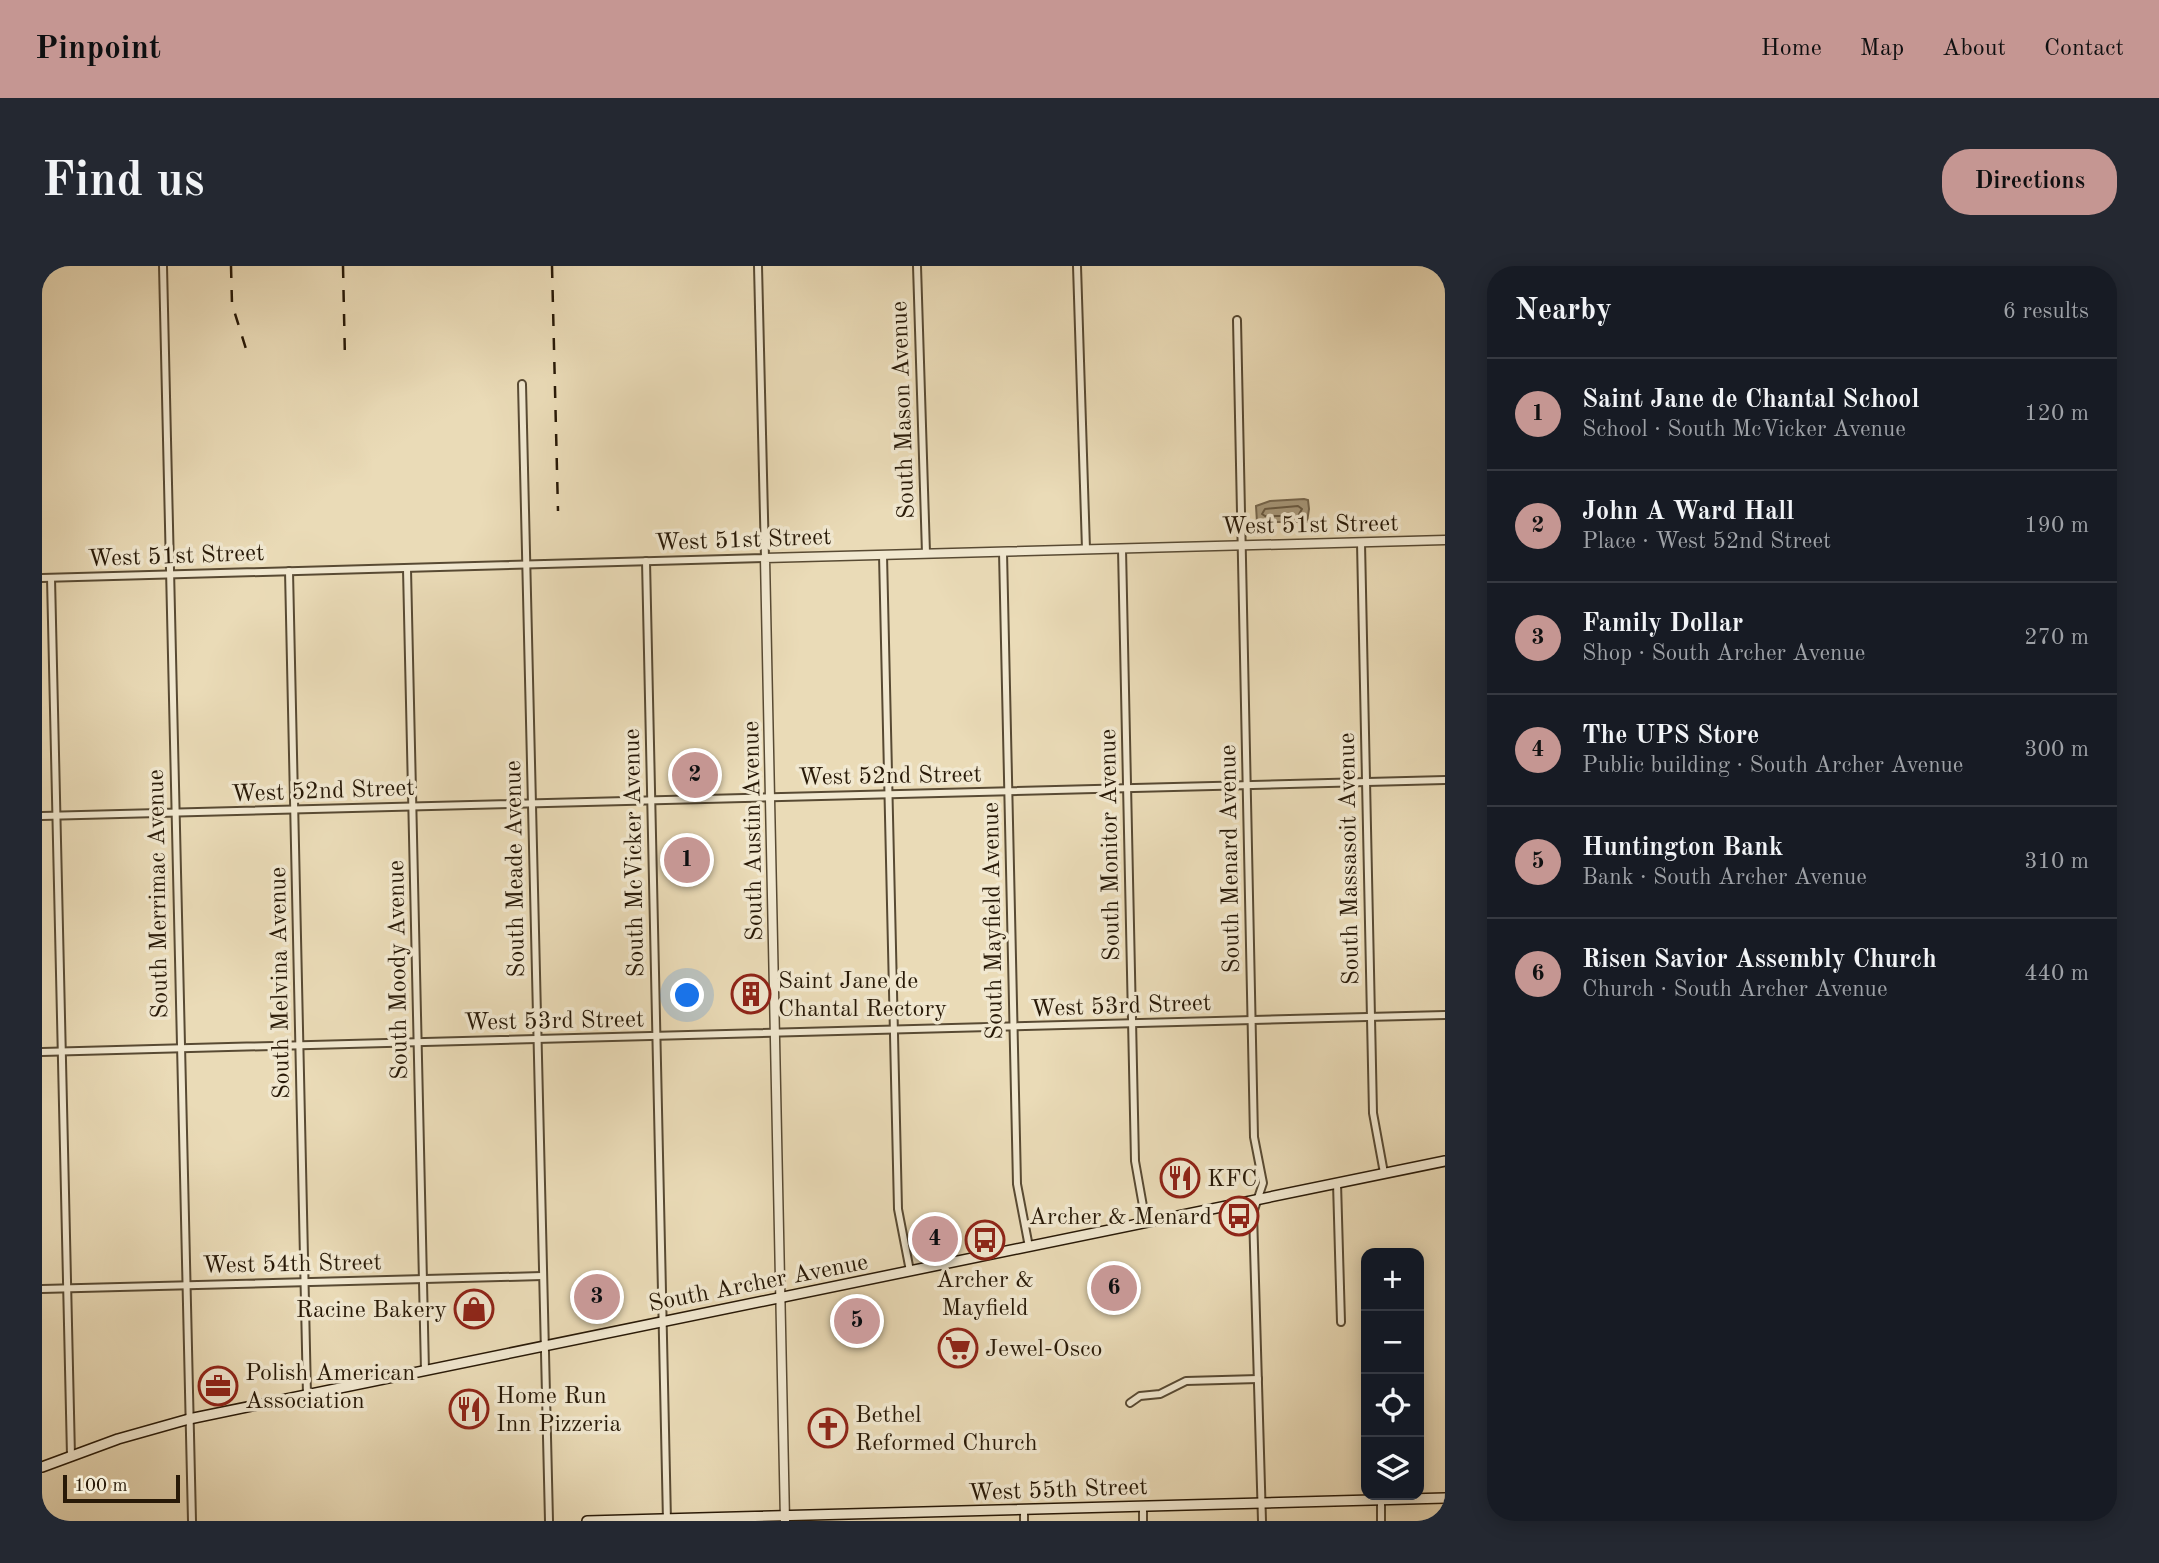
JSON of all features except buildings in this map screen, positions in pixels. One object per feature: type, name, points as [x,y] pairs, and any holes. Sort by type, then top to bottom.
[{"type":"main road","name":"South Archer Avenue","points":[[42,1467],[138,1433],[189,1419],[1445,1161]]},
{"type":"main road","name":"West 55th Street","points":[[1424,1499],[1445,1498]]},
{"type":"main road","name":"West 55th Street","points":[[587,1521],[904,1517],[1024,1510],[1381,1500]]},
{"type":"street","name":"South Merrimac Avenue","points":[[163,266],[168,575],[192,1521]]},
{"type":"street","name":"South Austin Avenue","points":[[758,266],[785,1518]]},
{"type":"street","name":"South Mason Avenue","points":[[917,266],[926,554]]},
{"type":"street","points":[[1077,266],[1086,550]]},
{"type":"street","name":"South Menard Avenue","points":[[1237,320],[1254,1137],[1263,1183],[1254,1213],[1262,1521]]},
{"type":"street","name":"South Meade Avenue","points":[[522,384],[549,1521]]},
{"type":"street","name":"West 51st Street","points":[[42,579],[1445,540]]},
{"type":"street","name":"South Massasoit Avenue","points":[[1361,542],[1373,1113],[1384,1173]]},
{"type":"street","name":"South Monitor Avenue","points":[[1122,548],[1135,1161],[1146,1223]]},
{"type":"street","name":"South Mayfield Avenue","points":[[1003,552],[1017,1184],[1029,1247]]},
{"type":"street","name":"South Mason Avenue","points":[[883,555],[898,1209],[910,1271]]},
{"type":"street","name":"South McVicker Avenue","points":[[646,561],[667,1520]]},
{"type":"street","name":"South Moody Avenue","points":[[407,569],[425,1371]]},
{"type":"street","name":"South Melvina Avenue","points":[[289,571],[307,1395]]},
{"type":"street","points":[[51,578],[71,1456]]},
{"type":"street","name":"West 52nd Street","points":[[42,816],[1445,780]]},
{"type":"street","name":"West 53rd Street","points":[[42,1052],[1445,1016]]},
{"type":"street","points":[[1337,1183],[1341,1322]]},
{"type":"street","name":"West 54th Street","points":[[42,1289],[542,1276]]},
{"type":"street","points":[[1130,1403],[1140,1396],[1160,1394],[1186,1381],[1258,1379]]},
{"type":"street","points":[[1381,1500],[1381,1521]]},
{"type":"street","points":[[1143,1506],[1143,1521]]},
{"type":"street","points":[[1024,1510],[1024,1521]]},
{"type":"water","points":[[1308,500],[1307,522],[1257,522],[1256,506],[1270,501]]},
{"type":"railway","points":[[231,266],[232,304],[246,349]]},
{"type":"railway","points":[[343,266],[345,360]]},
{"type":"railway","points":[[552,266],[558,511]]},
{"type":"place","name":"John A Ward Hall","points":[[695,775]]},
{"type":"place","name":"Saint Jane de Chantal School","points":[[687,860]]},
{"type":"place","name":"Saint Jane de Chantal Rectory","points":[[751,994]]},
{"type":"place","name":"KFC","points":[[1180,1178]]},
{"type":"place","name":"Archer & Menard","points":[[1239,1216]]},
{"type":"place","name":"The UPS Store","points":[[935,1239]]},
{"type":"place","name":"Archer & Mayfield","points":[[985,1240]]},
{"type":"place","name":"Risen Savior Assembly Church","points":[[1114,1288]]},
{"type":"place","name":"Family Dollar","points":[[597,1297]]},
{"type":"place","name":"Racine Bakery","points":[[474,1309]]},
{"type":"place","name":"Huntington Bank","points":[[857,1321]]},
{"type":"place","name":"Jewel-Osco","points":[[958,1348]]},
{"type":"place","name":"Polish American Association","points":[[218,1386]]},
{"type":"place","name":"Home Run Inn Pizzeria","points":[[469,1409]]},
{"type":"place","name":"Bethel Reformed Church","points":[[828,1428]]}]
